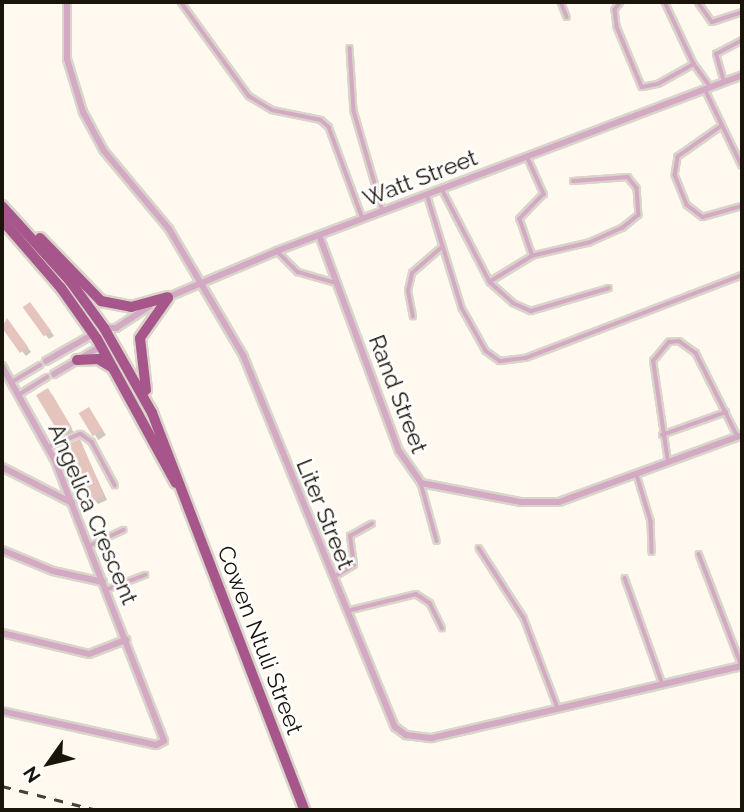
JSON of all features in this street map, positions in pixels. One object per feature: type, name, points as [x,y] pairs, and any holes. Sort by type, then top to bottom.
[{"type":"highway","name":"Cowen Ntuli Street","points":[[2,206],[13,216],[104,330],[106,343],[120,375],[178,485]]},
{"type":"highway","points":[[13,216],[102,301],[131,307],[169,296]]},
{"type":"highway","name":"Cowen Ntuli Street","points":[[2,220],[104,330]]},
{"type":"highway","points":[[152,413],[140,365],[139,338],[169,296]]},
{"type":"highway","name":"Cowen Ntuli Street","points":[[106,343],[152,413],[304,810]]},
{"type":"highway","points":[[77,360],[98,359],[120,375]]},
{"type":"street","name":"Liter Street","points":[[67,2],[67,59],[83,112],[104,152],[169,229],[243,355],[385,711],[406,735],[432,738],[662,682],[742,666]]},
{"type":"street","name":"Watt Street","points":[[43,363],[200,281],[742,75]]},
{"type":"street","name":"Rand Street","points":[[319,235],[399,452],[421,483],[542,504],[570,500],[740,436]]},
{"type":"street","points":[[50,376],[106,343],[104,330]]},
{"type":"street","name":"Angelica Crescent","points":[[2,366],[48,447],[127,640],[164,739],[161,744],[2,711]]},
{"type":"street","points":[[2,467],[72,503]]},
{"type":"street","points":[[2,550],[53,571],[105,586]]},
{"type":"street","name":"Angelica Crescent","points":[[2,633],[89,654],[127,640]]},
{"type":"lane","points":[[181,2],[249,96],[272,110],[321,120],[329,127],[363,219]]},
{"type":"lane","points":[[561,2],[567,17]]},
{"type":"lane","points":[[621,2],[615,10],[617,27],[642,88],[658,84],[694,64]]},
{"type":"lane","points":[[665,2],[708,88],[722,126],[742,166]]},
{"type":"lane","points":[[698,2],[712,22],[742,12]]},
{"type":"lane","points":[[724,82],[716,54],[742,40]]},
{"type":"lane","points":[[350,48],[354,111],[383,211]]},
{"type":"lane","points":[[722,126],[678,157],[676,175],[684,198],[697,214],[713,216],[742,206]]},
{"type":"lane","points":[[527,156],[544,194],[520,219],[533,256]]},
{"type":"lane","points":[[489,282],[533,256],[589,243],[639,215],[637,188],[628,177],[573,181]]},
{"type":"lane","points":[[442,189],[489,282],[513,303],[531,311],[608,288]]},
{"type":"lane","points":[[427,194],[441,248],[472,327],[493,358],[506,363],[742,275]]},
{"type":"lane","points":[[413,317],[408,291],[412,272],[441,248]]},
{"type":"lane","points":[[277,251],[298,272],[337,282]]},
{"type":"lane","points":[[668,464],[653,361],[669,342],[679,341],[696,353],[740,436]]},
{"type":"lane","name":"Watt Street","points":[[12,382],[43,363]]},
{"type":"lane","points":[[20,394],[50,376]]},
{"type":"lane","points":[[662,435],[726,412]]},
{"type":"lane","points":[[48,447],[81,434],[92,442],[115,485]]},
{"type":"lane","points":[[637,475],[651,521],[652,552]]},
{"type":"lane","points":[[421,483],[437,541]]},
{"type":"lane","points":[[332,578],[352,567],[350,536],[372,524]]},
{"type":"lane","points":[[89,546],[124,530]]},
{"type":"lane","points":[[479,548],[524,618],[558,708]]},
{"type":"lane","points":[[699,554],[742,666]]},
{"type":"lane","points":[[105,586],[145,575]]},
{"type":"lane","points":[[625,578],[662,682]]},
{"type":"lane","points":[[345,611],[416,594],[430,603],[442,628]]},
{"type":"lane","points":[[736,649],[742,646]]},
{"type":"building","points":[[30,302],[51,331],[44,336],[23,307]]},
{"type":"building","points":[[7,318],[28,347],[20,353],[2,328]]},
{"type":"building","points":[[48,388],[72,428],[60,435],[36,395]]},
{"type":"building","points":[[89,407],[103,430],[93,436],[79,413]]},
{"type":"building","points":[[80,439],[104,496],[93,501],[69,444]]},
{"type":"railway","points":[[2,786],[97,810]]}]
